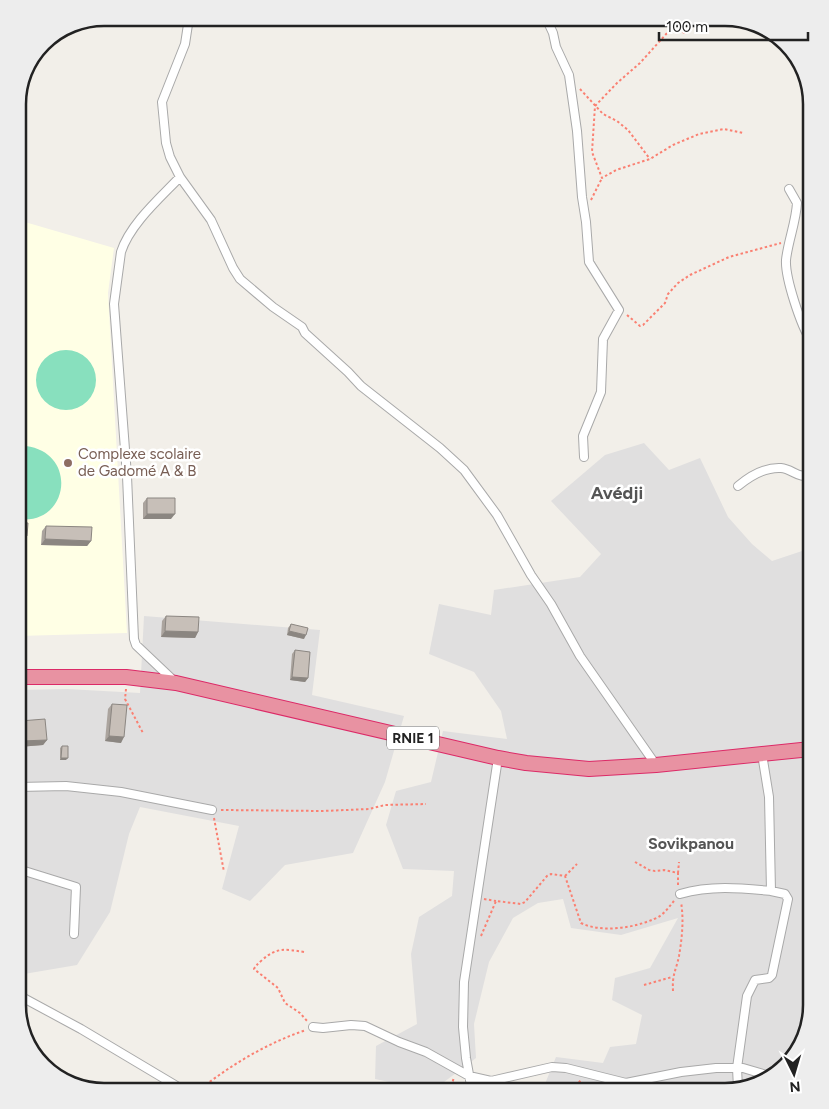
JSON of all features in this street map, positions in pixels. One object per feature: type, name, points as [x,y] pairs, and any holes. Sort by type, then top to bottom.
[{"type":"highway","name":"RNIE 1","points":[[26,677],[126,677],[176,683],[498,758],[526,763],[589,769],[656,765],[803,750]]},
{"type":"street","points":[[187,26],[184,44],[162,102],[166,143],[170,158],[180,177],[211,220],[233,268],[240,279],[273,307],[302,327],[307,335],[361,386],[440,448],[464,470],[497,515],[580,656],[656,765]]},
{"type":"street","points":[[550,26],[556,47],[569,75],[577,131],[588,262],[619,310],[603,339],[601,392],[583,436],[584,457]]},
{"type":"street","points":[[176,683],[136,646],[134,638],[126,476],[114,304],[121,252],[124,244],[149,210],[180,177]]},
{"type":"street","points":[[789,189],[797,203],[786,260],[789,284],[803,325]]},
{"type":"street","points":[[738,486],[749,477],[770,470],[784,468],[803,476]]},
{"type":"street","points":[[762,754],[769,797],[771,891]]},
{"type":"street","points":[[470,1083],[462,1012],[465,975],[498,758]]},
{"type":"street","points":[[26,788],[66,786],[121,792],[212,810]]},
{"type":"street","points":[[26,871],[76,887],[74,934]]},
{"type":"street","points":[[680,894],[697,889],[719,887],[771,891],[785,894],[788,899],[772,975],[769,978],[755,980],[747,996],[737,1068],[738,1081]]},
{"type":"street","points":[[26,999],[104,1042],[170,1083]]},
{"type":"street","points":[[313,1027],[365,1026],[426,1052],[469,1076],[491,1081],[552,1067],[566,1068],[626,1083],[703,1068],[744,1068],[762,1073]]},
{"type":"path","points":[[602,178],[592,152],[595,106],[668,32],[674,29],[685,33]]},
{"type":"path","points":[[569,75],[603,114],[617,121],[628,130],[650,159]]},
{"type":"path","points":[[590,202],[602,178],[616,170],[650,159],[673,145],[715,129],[724,129],[743,134]]},
{"type":"path","points":[[619,310],[637,325],[643,325],[665,303],[668,294],[678,283],[690,275],[729,257],[791,240]]},
{"type":"path","points":[[125,694],[125,699],[143,733]]},
{"type":"path","points":[[224,872],[212,810],[323,811],[369,809],[386,805],[426,804]]},
{"type":"path","points":[[635,862],[649,870],[664,870],[678,873]]},
{"type":"path","points":[[673,991],[672,977],[678,960],[682,937],[683,914],[678,886],[679,862]]},
{"type":"path","points":[[565,876],[577,864]]},
{"type":"path","points":[[477,898],[521,904],[525,902],[547,876],[551,874],[565,876]]},
{"type":"path","points":[[565,876],[581,923],[587,926],[608,928],[632,925],[655,919],[664,913],[680,894]]},
{"type":"path","points":[[478,942],[496,902]]},
{"type":"path","points":[[210,1083],[227,1070],[272,1044],[313,1027],[300,1013],[286,1003],[278,988],[254,970],[255,966],[271,952],[287,949],[304,952]]},
{"type":"path","points":[[644,985],[672,977]]},
{"type":"path","points":[[453,1083],[457,1069]]},
{"type":"shaded area","name":"Complexe scolaire de Gadomé A & B","points":[[26,222],[114,248],[108,293],[127,633],[26,636]]},
{"type":"shaded area","points":[[644,443],[669,470],[700,458],[728,517],[752,544],[772,561],[803,551],[803,1005],[800,1025],[792,1044],[788,1049],[769,1049],[769,1069],[755,1077],[725,1083],[545,1083],[556,1057],[603,1063],[610,1047],[636,1044],[642,1015],[612,1000],[615,978],[650,968],[678,918],[621,935],[571,928],[563,899],[538,903],[513,918],[489,962],[474,1024],[476,1058],[443,1083],[394,1083],[375,1079],[376,1046],[417,1024],[411,954],[419,917],[452,896],[454,871],[403,869],[386,825],[396,791],[431,782],[443,731],[507,739],[501,711],[474,672],[429,654],[439,604],[491,615],[494,590],[580,577],[601,554],[551,501],[605,455]]},
{"type":"shaded area","points":[[144,616],[320,630],[312,695],[404,716],[385,782],[353,853],[285,865],[250,901],[222,889],[239,826],[140,807],[129,834],[110,912],[77,965],[26,974],[26,690],[67,689],[140,693]]},
{"type":"green space","points":[[66,350],[82,355],[87,359],[91,364],[96,380],[91,396],[87,401],[82,405],[66,410],[50,405],[45,401],[41,396],[36,380],[41,364],[45,359],[50,355]]},
{"type":"green space","points":[[26,446],[43,451],[54,461],[60,474],[61,488],[57,501],[48,512],[35,518],[26,519]]},
{"type":"building","points":[[147,498],[175,498],[175,514],[147,514]]},
{"type":"building","points":[[26,523],[28,523],[26,536]]},
{"type":"building","points":[[46,526],[92,527],[91,541],[45,539]]},
{"type":"building","points":[[166,616],[199,617],[198,632],[165,631]]},
{"type":"building","points":[[291,624],[308,628],[306,635],[289,631]]},
{"type":"building","points":[[295,650],[310,652],[308,678],[292,677]]},
{"type":"building","points":[[112,704],[127,705],[124,737],[109,736]]},
{"type":"building","points":[[45,719],[47,740],[26,741],[26,721]]},
{"type":"building","points":[[62,746],[68,746],[68,758],[61,758]]},
{"type":"place","name":"Complexe scolaire de Gadomé A & B","points":[[68,463]]},
{"type":"district","name":"Avédji","points":[[617,493]]},
{"type":"district","name":"Sovikpanou","points":[[691,843]]}]
